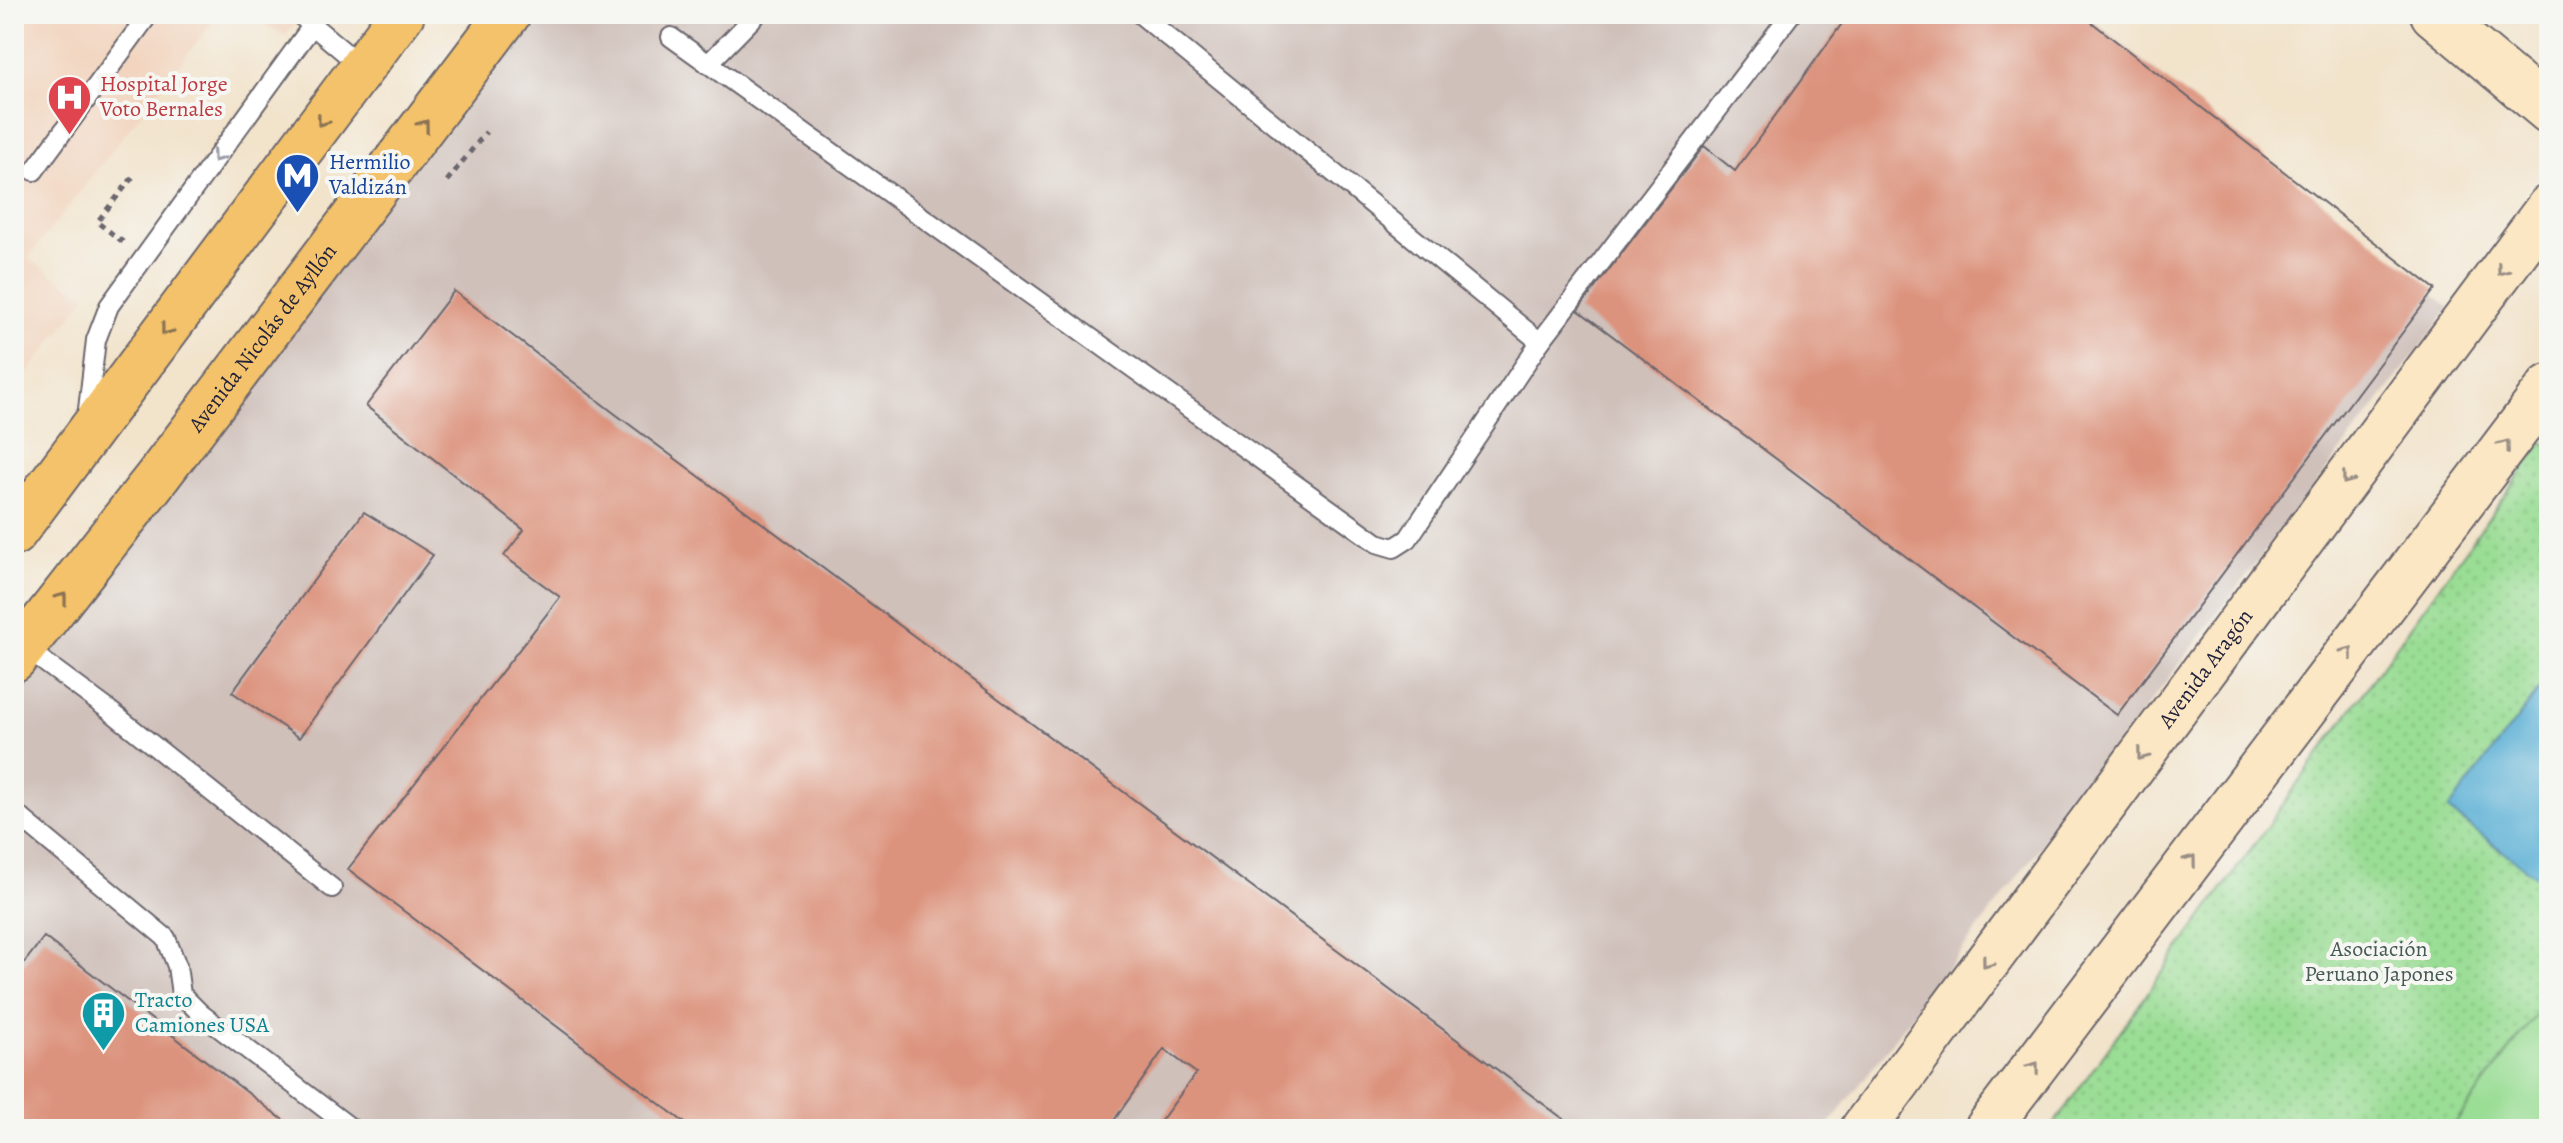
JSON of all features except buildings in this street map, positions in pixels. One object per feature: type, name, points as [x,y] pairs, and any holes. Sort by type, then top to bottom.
[{"type":"main road","points":[[14,533],[402,14]]},
{"type":"main road","name":"Avenida Nicolás de Ayllón","points":[[19,653],[158,476],[508,14]]},
{"type":"street","points":[[2433,14],[2549,111]]},
{"type":"street","name":"Avenida Aragón","points":[[1863,1129],[2549,207]]},
{"type":"street","points":[[1987,1129],[2549,387]]},
{"type":"lane","points":[[34,171],[149,14]]},
{"type":"lane","points":[[708,64],[757,14]]},
{"type":"lane","points":[[1140,14],[1540,342]]},
{"type":"lane","points":[[671,37],[1377,543],[1394,548],[1408,539],[1540,342],[1791,14]]},
{"type":"lane","points":[[84,440],[96,340],[109,306],[305,20],[362,67]]},
{"type":"lane","points":[[19,653],[332,888]]},
{"type":"lane","points":[[14,812],[166,938],[177,966],[181,994],[201,1014],[352,1129]]},
{"type":"path","points":[[447,181],[486,132]]},
{"type":"path","points":[[129,247],[97,222],[136,173]]},
{"type":"shaded area","name":"Hospital Jorge Voto Bernales","points":[[14,14],[219,14],[28,258],[86,297],[14,391]]},
{"type":"shaded area","name":"Hospital Jorge Voto Bernales","points":[[248,14],[302,14],[285,36]]},
{"type":"shaded area","points":[[536,14],[2084,14],[2450,308],[1826,1129],[14,1129],[14,656]]},
{"type":"green space","name":"Asociación Peruano Japones","points":[[2543,442],[2549,446],[2549,1129],[2050,1129]]},
{"type":"green space","points":[[2549,997],[2549,1129],[2451,1129]]},
{"type":"water","points":[[2549,677],[2549,886],[2448,810]]},
{"type":"place","name":"Hospital Jorge Voto Bernales","points":[[69,136]]},
{"type":"place","name":"Hermilio Valdizán","points":[[298,214]]},
{"type":"place","name":"Tracto Camiones USA","points":[[104,1052]]}]
